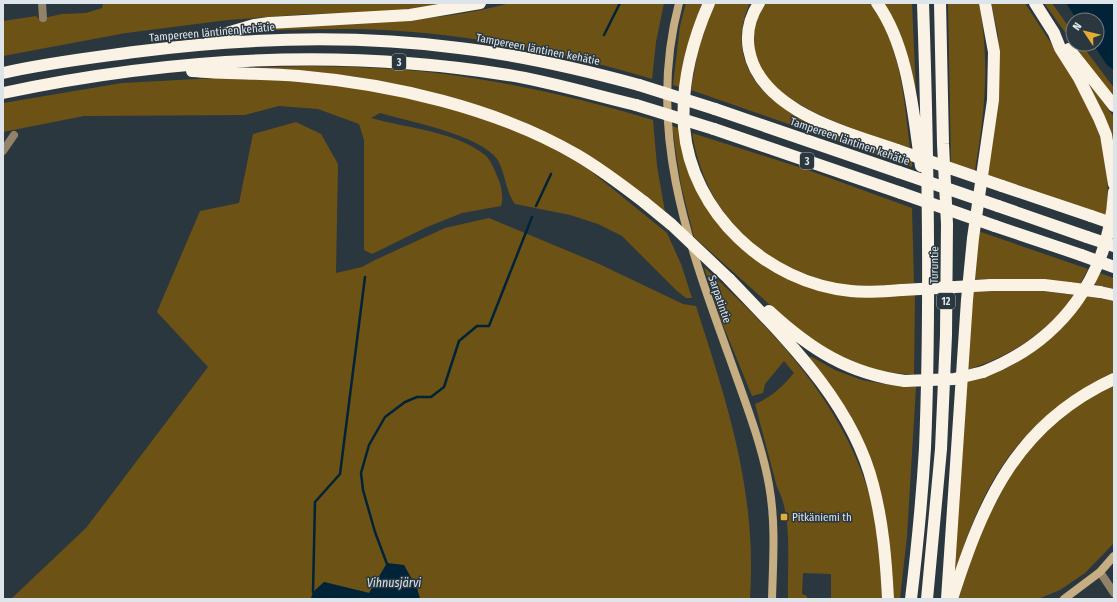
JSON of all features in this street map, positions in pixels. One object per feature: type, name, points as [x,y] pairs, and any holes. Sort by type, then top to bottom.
[{"type":"highway","points":[[182,46],[254,25],[410,15],[480,3]]},
{"type":"highway","points":[[708,3],[689,60],[685,84],[684,128],[693,166],[708,198],[721,219],[747,247],[761,258],[790,275],[817,284],[852,291],[991,285],[1044,285],[1114,295]]},
{"type":"highway","points":[[758,3],[749,26],[748,46],[754,68],[767,87],[780,99],[814,118],[897,150],[1114,224]]},
{"type":"highway","points":[[877,3],[885,14],[899,44],[909,89],[929,221]]},
{"type":"highway","name":"Turuntie","points":[[911,599],[925,450],[929,221],[923,3]]},
{"type":"highway","name":"Turuntie","points":[[927,599],[941,449],[946,335],[947,224],[943,144],[940,3]]},
{"type":"highway","points":[[947,599],[967,300],[979,194],[993,100],[994,52],[985,3]]},
{"type":"highway","points":[[1035,3],[1054,33],[1114,106]]},
{"type":"highway","points":[[1054,33],[1060,48],[1079,78],[1100,118],[1107,141],[1114,184]]},
{"type":"highway","name":"Tampereen läntinen kehätie","points":[[3,73],[89,58],[231,41],[284,39],[407,43],[459,48],[573,67],[639,85],[715,109],[1114,246]]},
{"type":"highway","name":"3","points":[[3,93],[93,77],[157,68],[284,59],[400,62],[509,75],[636,105],[714,129],[1114,267]]},
{"type":"highway","points":[[157,68],[232,74],[298,76],[333,80],[387,89],[462,107],[519,127],[576,154],[617,182],[683,234],[730,279],[819,380],[844,417],[857,441],[873,484],[884,535],[888,599]]},
{"type":"highway","points":[[730,279],[748,292],[795,334],[833,360],[874,375],[905,380],[954,380],[1000,366],[1029,350],[1054,328],[1076,304],[1092,279],[1103,254],[1111,220],[1114,192]]},
{"type":"highway","points":[[952,599],[984,511],[995,489],[1016,458],[1037,432],[1063,409],[1088,392],[1114,379]]},
{"type":"main road","name":"Sarpatintie","points":[[679,3],[668,73],[666,104],[670,157],[685,226],[698,269],[753,422],[762,455],[769,487],[773,519],[772,599]]},
{"type":"main road","points":[[1064,599],[1100,572],[1114,556]]},
{"type":"street","points":[[42,3],[43,18]]},
{"type":"street","points":[[3,151],[14,135]]},
{"type":"street","points":[[1100,572],[1114,594]]},
{"type":"shaded area","points":[[103,3],[462,3],[408,12],[309,14],[228,20],[126,33],[3,56],[3,21],[36,16],[39,19],[62,14],[86,13],[102,8]]},
{"type":"shaded area","points":[[510,3],[664,3],[656,42],[652,79],[559,54],[496,42],[432,34],[345,29],[254,30],[273,27],[422,19],[481,10]]},
{"type":"shaded area","points":[[686,3],[702,3],[689,45],[681,88],[673,85],[680,26]]},
{"type":"shaded area","points":[[714,3],[750,3],[744,20],[742,36],[743,51],[747,65],[754,79],[763,91],[775,102],[801,117],[912,161],[912,167],[691,90],[698,50]]},
{"type":"shaded area","points":[[764,3],[870,3],[882,21],[895,54],[902,85],[910,148],[842,124],[816,113],[793,100],[774,85],[760,68],[753,47],[754,30]]},
{"type":"shaded area","points":[[884,3],[912,3],[917,116]]},
{"type":"shaded area","points":[[948,3],[979,3],[984,46],[985,86],[984,107],[975,170],[951,163]]},
{"type":"shaded area","points":[[991,3],[1025,3],[1082,94],[1099,133],[1106,160],[1108,184],[1106,216],[984,174],[999,70],[998,35]]},
{"type":"shaded area","points":[[1044,3],[1052,3],[1065,22],[1065,32]]},
{"type":"shaded area","points":[[1080,52],[1087,52],[1114,88],[1114,100]]},
{"type":"shaded area","points":[[310,66],[405,70],[492,81],[600,105],[653,120],[657,166],[665,212],[616,174],[409,87],[358,77],[317,72],[245,68]]},
{"type":"shaded area","points":[[1082,74],[1114,117],[1114,156]]},
{"type":"shaded area","points":[[216,78],[306,81],[405,96],[479,116],[546,144],[587,168],[667,233],[681,264],[692,298],[686,298],[677,291],[622,236],[598,224],[570,215],[515,204],[509,193],[500,164],[488,150],[460,136],[443,130],[380,113],[371,118],[445,135],[473,147],[485,155],[489,159],[500,183],[502,191],[501,206],[462,213],[427,227],[372,254],[364,250],[364,140],[359,124],[318,109],[279,106],[245,115],[84,116],[3,132],[3,103],[122,83]]},
{"type":"shaded area","points":[[296,122],[321,134],[338,164],[336,273],[362,267],[445,228],[489,218],[597,263],[683,304],[696,306],[719,379],[738,450],[749,522],[751,560],[750,599],[420,599],[417,588],[369,593],[324,582],[311,598],[308,599],[11,599],[86,528],[208,367],[157,312],[200,211],[239,203],[253,134]]},
{"type":"shaded area","points":[[672,126],[682,129],[717,219],[808,286],[915,294],[914,375],[887,372],[863,366],[833,353],[808,337],[778,312],[694,237],[681,185]]},
{"type":"shaded area","points":[[692,133],[805,169],[912,208],[914,283],[865,286],[835,284],[785,266],[764,253],[746,238],[730,221],[716,201],[697,157]]},
{"type":"shaded area","points":[[978,231],[1088,269],[1080,284],[1045,281],[972,279]]},
{"type":"shaded area","points":[[704,267],[756,317],[804,371],[843,431],[858,463],[873,509],[879,548],[882,599],[831,599],[831,574],[803,573],[802,594],[807,596],[807,599],[788,599],[788,541],[785,512],[755,404],[767,398],[776,391],[794,373],[784,361],[765,384],[763,393],[752,396],[721,320]]},
{"type":"shaded area","points":[[1099,273],[1114,278],[1114,289],[1093,284]]},
{"type":"shaded area","points":[[971,290],[1042,291],[1075,295],[1052,321],[1027,342],[998,358],[966,370]]},
{"type":"shaded area","points":[[1087,296],[1114,301],[1114,373],[1080,392],[1051,413],[1026,435],[1006,460],[989,488],[975,518],[950,588],[966,382],[1009,367],[1035,351],[1058,331]]},
{"type":"shaded area","points":[[808,357],[812,357],[835,370],[862,380],[890,385],[916,387],[907,536],[900,599],[891,599],[876,483]]},
{"type":"shaded area","points":[[1114,385],[1114,543],[1085,573],[1060,590],[1038,599],[958,599],[981,530],[1019,460],[1048,428],[1084,401]]},
{"type":"water","points":[[1066,3],[1114,3],[1114,70],[1107,65],[1098,52],[1105,52],[1105,12],[1072,12]]},
{"type":"water","name":"Vihnusjärvi","points":[[387,563],[404,565],[417,588],[420,599],[308,599],[311,598],[313,592],[324,582],[369,593]]},
{"type":"waterway","points":[[604,35],[620,3]]},
{"type":"waterway","points":[[536,206],[551,174]]},
{"type":"waterway","points":[[387,564],[375,532],[363,490],[361,473],[369,445],[385,417],[405,402],[417,397],[431,397],[444,387],[459,341],[477,326],[489,326],[532,217]]},
{"type":"waterway","points":[[313,592],[315,502],[340,474],[365,277]]},
{"type":"place","name":"Pitkäniemi th","points":[[784,517]]}]
